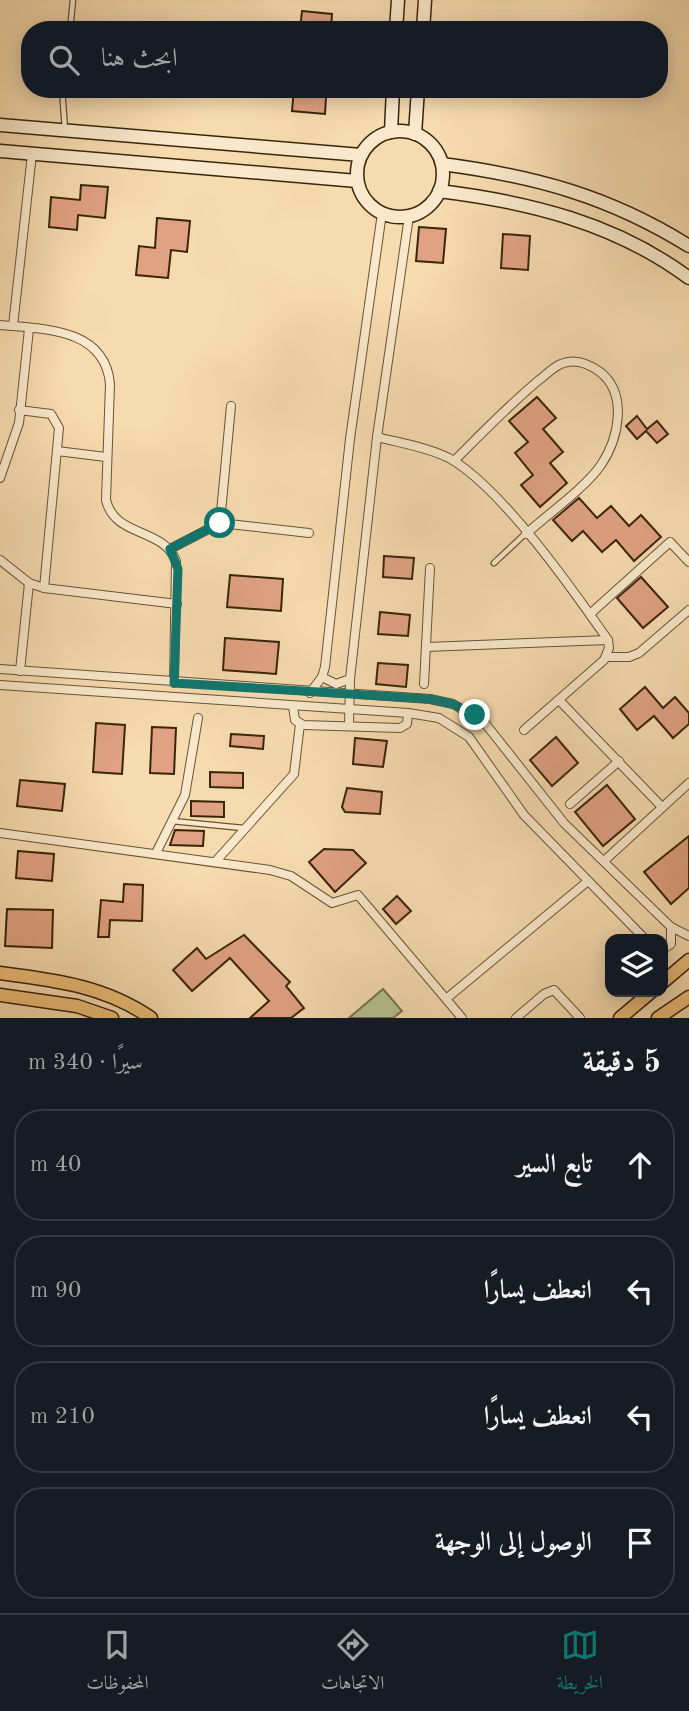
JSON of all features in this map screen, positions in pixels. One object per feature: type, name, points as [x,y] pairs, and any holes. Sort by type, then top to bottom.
[{"type":"main road","points":[[668,978],[689,960]]},
{"type":"main road","points":[[0,973],[77,984],[122,1001],[152,1018]]},
{"type":"main road","points":[[0,995],[77,1006],[112,1018]]},
{"type":"main road","points":[[620,1018],[645,997]]},
{"type":"main road","points":[[658,1018],[689,997]]},
{"type":"street","points":[[397,21],[398,0]]},
{"type":"street","points":[[424,21],[425,0]]},
{"type":"street","points":[[391,132],[393,98]]},
{"type":"street","points":[[415,134],[417,98]]},
{"type":"street","points":[[0,125],[361,155]]},
{"type":"street","points":[[391,132],[415,134],[436,151],[442,164],[439,191],[432,202],[409,216],[382,214],[362,195],[357,181],[361,155],[368,144],[391,132]]},
{"type":"street","points":[[0,151],[357,181]]},
{"type":"street","points":[[13,326],[32,154]]},
{"type":"street","points":[[442,164],[507,173],[587,194],[626,210],[689,246]]},
{"type":"street","points":[[439,191],[502,199],[578,219],[650,252],[689,278]]},
{"type":"street","points":[[310,692],[322,677],[350,439],[382,214]]},
{"type":"street","points":[[349,726],[350,680],[377,437],[409,216]]},
{"type":"street","points":[[0,325],[81,338],[102,356],[110,384],[106,457],[106,500],[110,513],[120,524],[160,541],[170,549],[178,569],[174,683]]},
{"type":"street","points":[[0,478],[16,437],[29,329]]},
{"type":"street","points":[[454,461],[514,400],[560,364],[573,361],[588,364],[611,381],[617,392],[618,414],[608,452],[599,467],[526,534]]},
{"type":"street","points":[[220,523],[232,406]]},
{"type":"street","points":[[19,410],[45,412],[55,418],[59,428],[44,588]]},
{"type":"street","points":[[377,437],[435,452],[454,461],[502,505],[608,640],[606,657],[524,730]]},
{"type":"street","points":[[57,451],[106,457]]},
{"type":"street","points":[[170,549],[220,523],[309,533]]},
{"type":"street","points":[[590,614],[670,542],[689,562]]},
{"type":"street","points":[[0,561],[29,583],[44,588],[177,604]]},
{"type":"street","points":[[424,684],[430,568]]},
{"type":"street","points":[[20,671],[29,583]]},
{"type":"street","points":[[606,657],[629,657],[639,653],[689,610]]},
{"type":"street","points":[[426,647],[608,640]]},
{"type":"street","points":[[0,669],[442,700],[475,715],[493,731],[551,808],[671,927],[689,936]]},
{"type":"street","points":[[322,677],[335,684],[350,680]]},
{"type":"street","points":[[193,684],[193,699]]},
{"type":"street","points":[[0,685],[408,713],[439,718],[469,737],[524,815],[640,934]]},
{"type":"street","points":[[0,693],[13,686]]},
{"type":"street","points":[[559,700],[661,806]]},
{"type":"street","points":[[293,706],[295,720],[300,724],[402,728],[407,724],[408,713]]},
{"type":"street","points":[[156,853],[185,795],[198,718]]},
{"type":"street","points":[[216,861],[244,828],[279,794],[294,774],[300,724]]},
{"type":"street","points":[[570,804],[619,761]]},
{"type":"street","points":[[604,861],[689,783]]},
{"type":"street","points":[[0,833],[216,861],[290,876],[332,903],[358,895],[462,1018]]},
{"type":"street","points":[[446,999],[588,881]]},
{"type":"street","points":[[668,947],[673,940],[671,927]]},
{"type":"street","points":[[516,1018],[552,990],[562,994],[580,1018]]},
{"type":"lane","points":[[71,21],[73,0]]},
{"type":"lane","points":[[63,98],[65,130]]},
{"type":"lane","points":[[494,563],[526,534]]},
{"type":"lane","points":[[172,821],[244,828]]},
{"type":"green space","points":[[383,989],[402,1011],[393,1018],[349,1018]]},
{"type":"building","points":[[302,11],[332,14],[332,21],[301,21]]},
{"type":"building","points":[[293,98],[326,98],[325,114],[292,111]]},
{"type":"building","points":[[81,185],[108,187],[105,218],[78,215],[77,230],[49,227],[51,197],[80,200]]},
{"type":"building","points":[[157,218],[190,221],[187,252],[171,250],[168,278],[136,275],[139,246],[155,248]]},
{"type":"building","points":[[419,227],[446,229],[443,263],[416,261]]},
{"type":"building","points":[[503,234],[530,236],[528,270],[501,268]]},
{"type":"building","points":[[537,397],[556,418],[543,429],[563,452],[550,463],[567,483],[540,507],[521,485],[533,475],[515,453],[528,442],[509,421]]},
{"type":"building","points":[[637,416],[647,429],[657,421],[668,434],[657,443],[646,431],[637,439],[626,426]]},
{"type":"building","points":[[579,498],[597,518],[611,506],[629,526],[641,515],[661,537],[634,561],[616,540],[602,552],[583,531],[572,541],[553,520]]},
{"type":"building","points":[[384,556],[414,558],[412,579],[383,577]]},
{"type":"building","points":[[230,575],[283,579],[281,611],[227,607]]},
{"type":"building","points":[[641,577],[668,607],[643,628],[617,598]]},
{"type":"building","points":[[380,612],[410,615],[408,636],[378,634]]},
{"type":"building","points":[[225,638],[279,642],[276,674],[223,670]]},
{"type":"building","points":[[378,663],[408,665],[406,687],[376,684]]},
{"type":"building","points":[[645,687],[663,708],[675,697],[689,713],[689,724],[673,738],[654,716],[637,730],[620,709]]},
{"type":"building","points":[[96,723],[125,725],[122,774],[93,772]]},
{"type":"building","points":[[152,727],[176,728],[174,774],[150,773]]},
{"type":"building","points":[[231,734],[264,736],[263,749],[230,746]]},
{"type":"building","points":[[556,737],[578,763],[552,786],[530,760]]},
{"type":"building","points":[[355,738],[387,741],[383,767],[353,764]]},
{"type":"building","points":[[210,772],[243,773],[243,788],[210,787]]},
{"type":"building","points":[[20,780],[65,784],[62,811],[17,806]]},
{"type":"building","points":[[607,785],[635,819],[603,846],[575,812]]},
{"type":"building","points":[[347,788],[382,792],[380,814],[345,812],[342,807]]},
{"type":"building","points":[[191,801],[224,802],[224,817],[191,816]]},
{"type":"building","points":[[175,830],[204,831],[203,846],[170,845]]},
{"type":"building","points":[[689,836],[689,888],[671,904],[644,872]]},
{"type":"building","points":[[324,849],[353,850],[366,863],[335,892],[309,862]]},
{"type":"building","points":[[18,851],[54,854],[52,881],[16,878]]},
{"type":"building","points":[[124,884],[143,885],[142,921],[110,920],[109,937],[98,937],[101,900],[123,902]]},
{"type":"building","points":[[397,896],[411,911],[396,924],[383,909]]},
{"type":"building","points":[[7,909],[53,910],[52,948],[5,946]]},
{"type":"building","points":[[244,935],[290,982],[286,986],[304,1008],[291,1018],[250,1018],[269,1001],[230,958],[192,991],[173,970],[197,948],[206,959]]},
{"type":"route","points":[[220,523],[170,549],[178,569],[174,683],[442,700],[475,715]]}]
